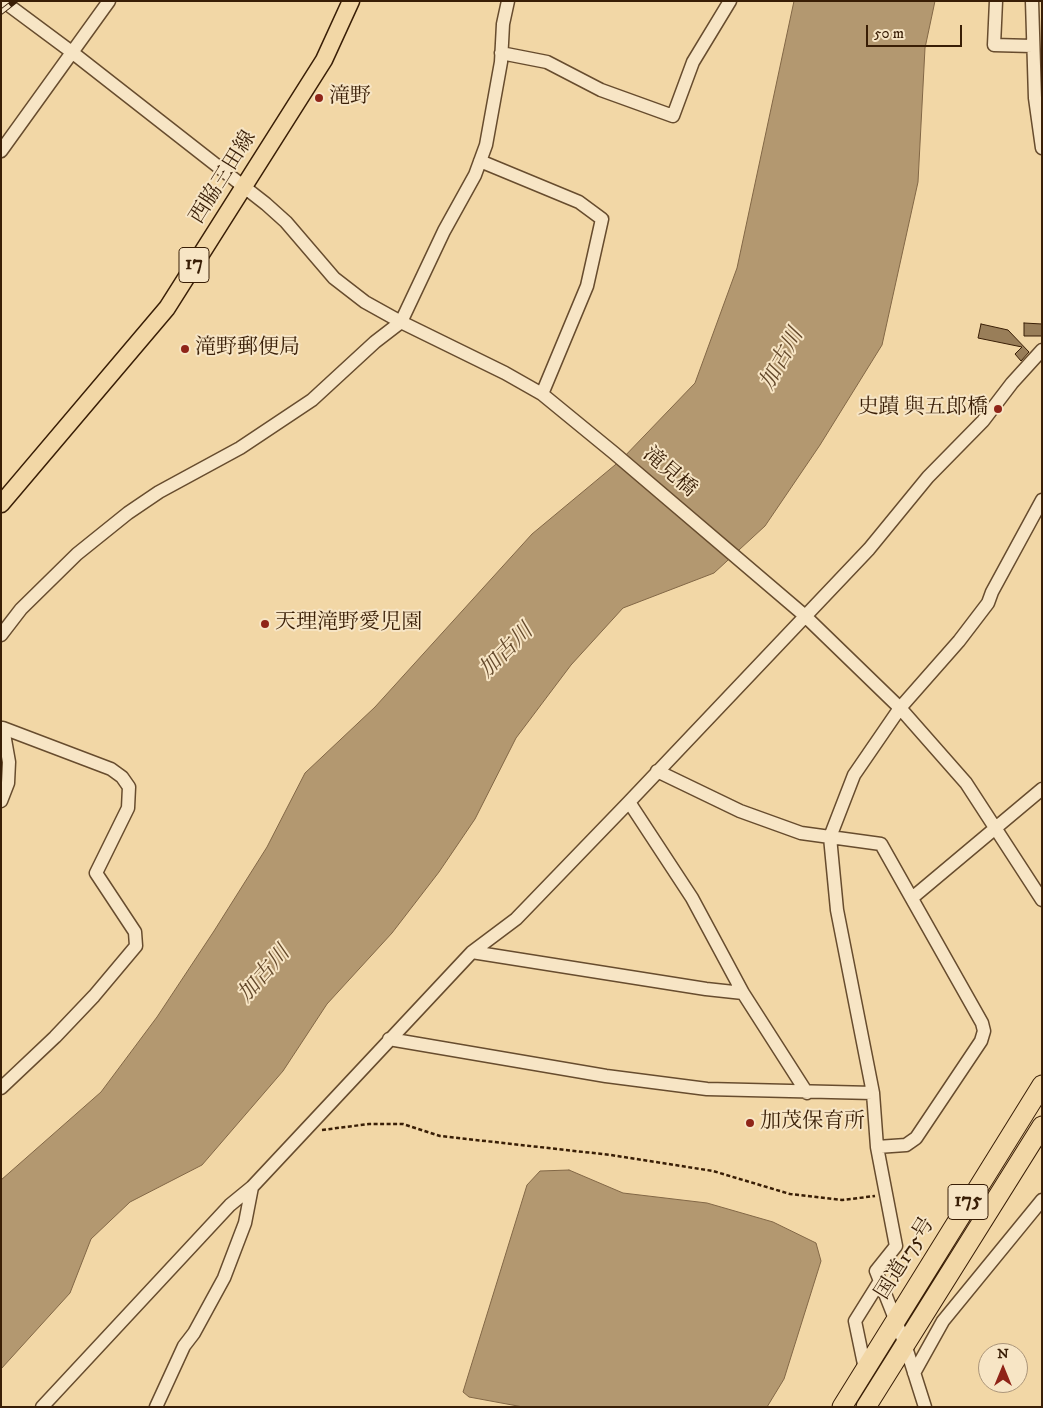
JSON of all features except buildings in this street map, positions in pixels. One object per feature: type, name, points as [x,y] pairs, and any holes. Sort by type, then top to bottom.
[{"type":"highway","name":"国道175号","points":[[842,1407],[1042,1084]]},
{"type":"highway","name":"175","points":[[866,1407],[1042,1126]]},
{"type":"main road","name":"西脇三田線","points":[[1,504],[168,308],[324,60],[351,1]]},
{"type":"street","name":"滝見橋","points":[[2,1],[73,52],[286,222],[334,278],[365,302],[542,394],[804,615],[900,708],[966,783],[1042,900]]},
{"type":"street","points":[[1,151],[109,1]]},
{"type":"street","points":[[1,634],[21,609],[77,554],[128,513],[159,492],[240,448],[312,400],[375,342],[401,322],[444,231],[475,175],[486,145],[508,1]]},
{"type":"street","points":[[501,52],[547,62],[601,90],[673,116],[693,62],[730,1]]},
{"type":"street","points":[[996,1],[994,45],[1032,46]]},
{"type":"street","points":[[1032,1],[1035,98],[1042,148]]},
{"type":"street","points":[[480,160],[579,202],[602,219],[586,286],[542,394]]},
{"type":"street","points":[[42,1407],[230,1205],[252,1187],[472,952],[516,919],[629,802],[868,548],[928,477],[983,422],[1042,350]]},
{"type":"street","points":[[925,1407],[905,1344],[876,1271],[896,1246],[884,1195],[877,1147],[873,1093],[838,910],[830,837],[854,775],[900,708],[959,641],[988,602],[1042,500]]},
{"type":"street","points":[[1,801],[8,782],[9,762],[2,728]]},
{"type":"street","points":[[1,1088],[62,1030],[136,946],[135,932],[96,873],[128,808],[129,788],[122,776],[111,769],[2,728]]},
{"type":"street","points":[[657,771],[740,811],[801,833],[881,844],[982,1023],[984,1031],[981,1041],[916,1138],[906,1145],[877,1147]]},
{"type":"street","points":[[912,898],[1042,789]]},
{"type":"street","points":[[629,802],[692,898],[743,993],[807,1093]]},
{"type":"street","points":[[472,952],[706,989],[743,993]]},
{"type":"street","points":[[390,1039],[606,1076],[689,1087],[807,1093],[873,1093]]},
{"type":"street","points":[[156,1407],[184,1346],[194,1333],[224,1278],[245,1223],[252,1187]]},
{"type":"street","points":[[914,1373],[943,1321],[1042,1200]]},
{"type":"street","points":[[865,1369],[855,1321],[880,1281]]},
{"type":"path","points":[[303,1132],[369,1124],[403,1124],[440,1136],[610,1154],[713,1172],[790,1194],[842,1200],[884,1195]]},
{"type":"water","name":"加古川","points":[[794,1],[935,1],[925,48],[918,182],[882,345],[820,445],[765,526],[714,573],[623,608],[571,665],[516,738],[475,819],[439,872],[392,933],[327,1004],[283,1071],[202,1165],[130,1202],[91,1239],[70,1293],[1,1369],[1,1180],[101,1092],[157,1017],[214,931],[267,847],[305,773],[375,707],[532,534],[621,460],[695,383],[737,268]]},
{"type":"water","points":[[569,1170],[623,1193],[707,1203],[773,1222],[816,1243],[821,1261],[784,1379],[767,1407],[523,1407],[469,1397],[463,1392],[527,1185],[540,1171]]},
{"type":"railway","points":[[1,12],[15,1]]},
{"type":"place","name":"滝野","points":[[319,98]]},
{"type":"place","name":"滝野郵便局","points":[[185,349]]},
{"type":"place","name":"史蹟 與五郎橋","points":[[998,409]]},
{"type":"place","name":"天理滝野愛児園","points":[[265,624]]},
{"type":"place","name":"加茂保育所","points":[[750,1123]]}]
